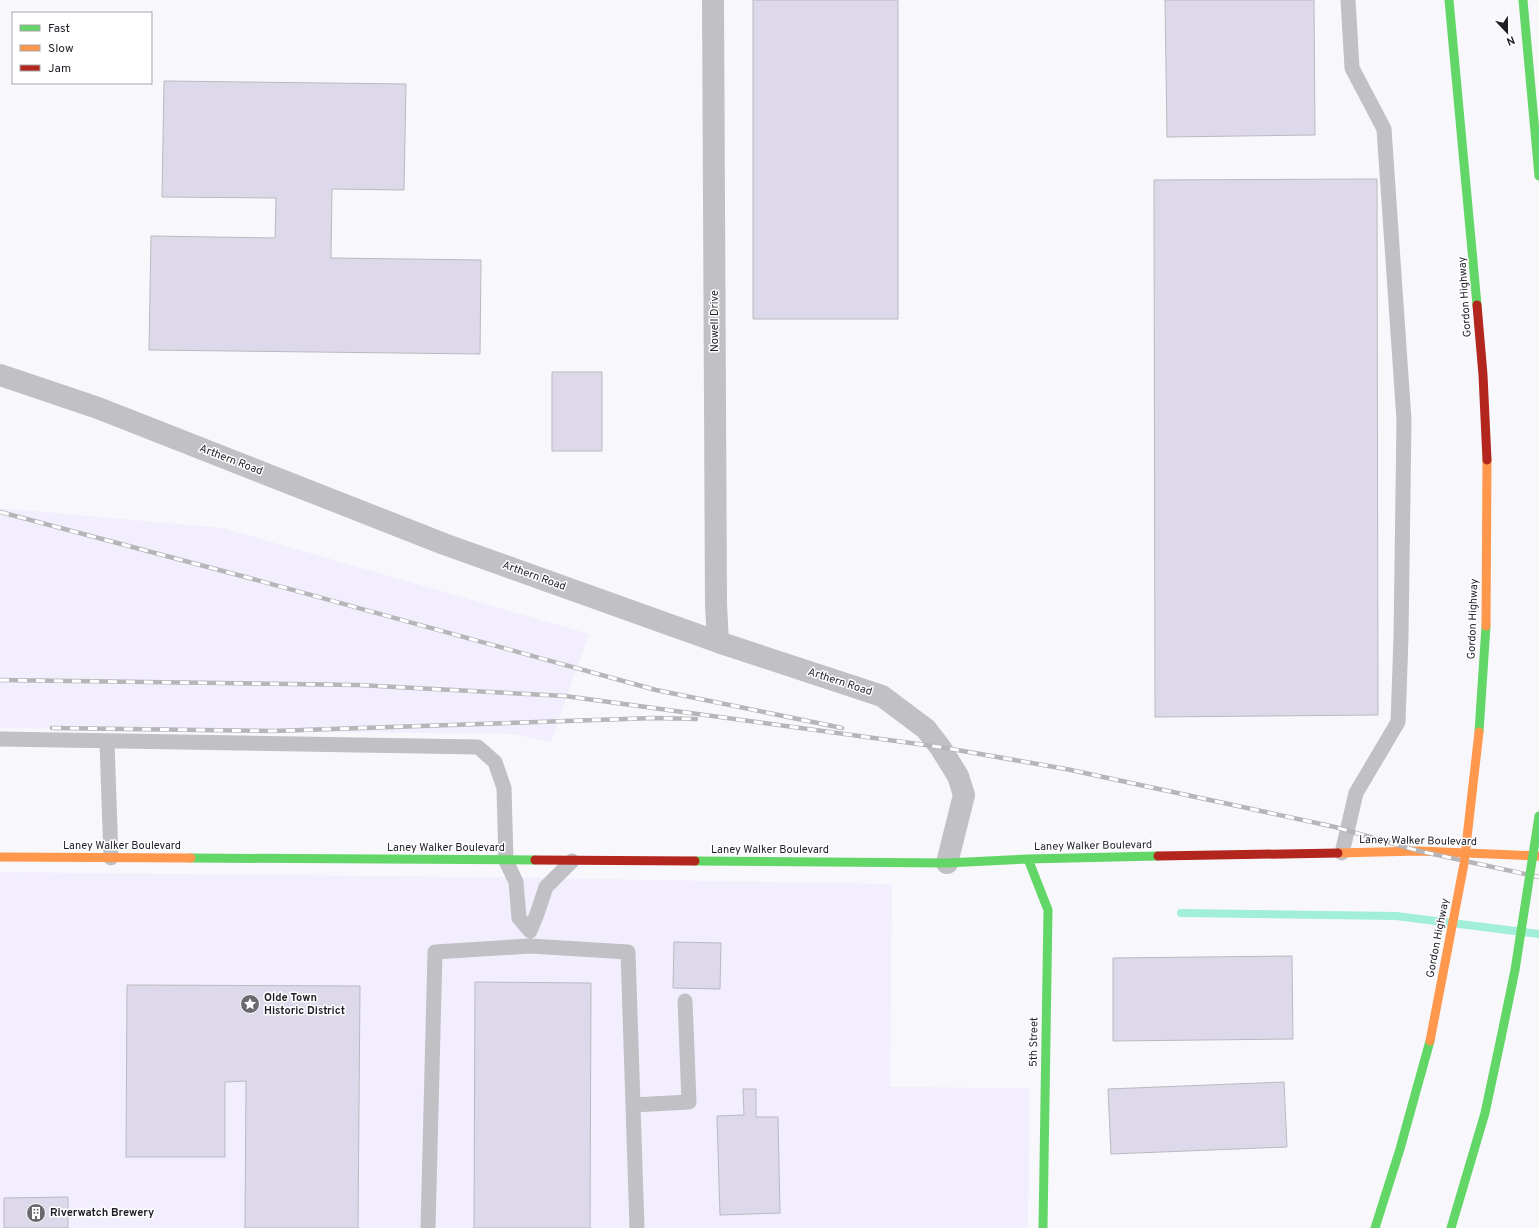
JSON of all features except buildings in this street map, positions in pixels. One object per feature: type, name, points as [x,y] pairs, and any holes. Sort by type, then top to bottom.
[{"type":"main road","name":"Gordon Highway","points":[[1375,1228],[1400,1149],[1430,1041],[1464,864],[1479,732],[1486,621],[1488,472],[1483,375],[1472,231],[1449,0]]},
{"type":"main road","points":[[1523,0],[1539,176]]},
{"type":"main road","points":[[1451,1228],[1485,1113],[1515,970],[1539,816]]},
{"type":"main road","name":"Laney Walker Boulevard","points":[[0,857],[947,863],[1028,859],[1419,851],[1539,856]]},
{"type":"main road","name":"5th Street","points":[[1028,859],[1048,910],[1043,1228]]},
{"type":"main road","points":[[1365,1228],[1400,1149]]},
{"type":"street","name":"Nowell Drive","points":[[713,0],[716,596],[718,642]]},
{"type":"street","name":"Arthern Road","points":[[0,375],[98,408],[444,544],[718,642],[882,696],[926,728],[958,776],[964,795],[947,863]]},
{"type":"lane","points":[[1342,852],[1356,793],[1398,722],[1401,638],[1404,420],[1384,129],[1352,68],[1348,0]]},
{"type":"lane","points":[[0,739],[107,742],[478,747],[495,762],[504,788],[506,861],[516,882],[519,918],[530,939]]},
{"type":"lane","points":[[107,742],[111,858]]},
{"type":"lane","points":[[530,939],[546,887],[572,861]]},
{"type":"lane","points":[[428,1228],[435,952],[530,939],[628,952],[637,1228]]},
{"type":"lane","points":[[633,1105],[689,1102],[685,1001]]},
{"type":"shaded area","points":[[0,508],[223,528],[589,634],[551,742],[513,734],[0,728]]},
{"type":"shaded area","points":[[0,872],[473,877],[892,884],[890,1087],[1030,1088],[1028,1228],[0,1228]]},
{"type":"waterway","points":[[1181,913],[1396,916],[1539,934]]},
{"type":"railway","points":[[0,512],[253,579],[656,690],[842,728]]},
{"type":"railway","points":[[0,680],[358,685],[565,696],[940,747],[1066,769],[1335,827],[1419,851],[1539,877]]},
{"type":"railway","points":[[52,728],[273,731],[654,718],[696,719]]},
{"type":"traffic: fast","points":[[1449,0],[1477,305]]},
{"type":"traffic: fast","points":[[1523,0],[1539,176]]},
{"type":"traffic: fast","points":[[1479,732],[1486,626]]},
{"type":"traffic: fast","points":[[1501,1038],[1515,970],[1539,816]]},
{"type":"traffic: fast","points":[[695,861],[947,863],[1028,859],[1158,856]]},
{"type":"traffic: fast","points":[[191,858],[535,860]]},
{"type":"traffic: fast","points":[[1028,859],[1048,910],[1043,1228]]},
{"type":"traffic: fast","points":[[1451,1228],[1485,1113],[1501,1038]]},
{"type":"traffic: fast","points":[[1375,1228],[1400,1149],[1430,1041]]},
{"type":"traffic: slow","points":[[1486,626],[1487,460]]},
{"type":"traffic: slow","points":[[1430,1041],[1464,864],[1479,732]]},
{"type":"traffic: slow","points":[[1338,853],[1419,851],[1539,856]]},
{"type":"traffic: slow","points":[[0,857],[191,858]]},
{"type":"traffic: jam","points":[[1477,305],[1483,375],[1487,460]]},
{"type":"traffic: jam","points":[[1158,856],[1338,853]]},
{"type":"traffic: jam","points":[[535,860],[695,861]]},
{"type":"place","name":"Olde Town Historic District","points":[[250,1004]]},
{"type":"place","name":"Riverwatch Brewery","points":[[36,1213]]}]
